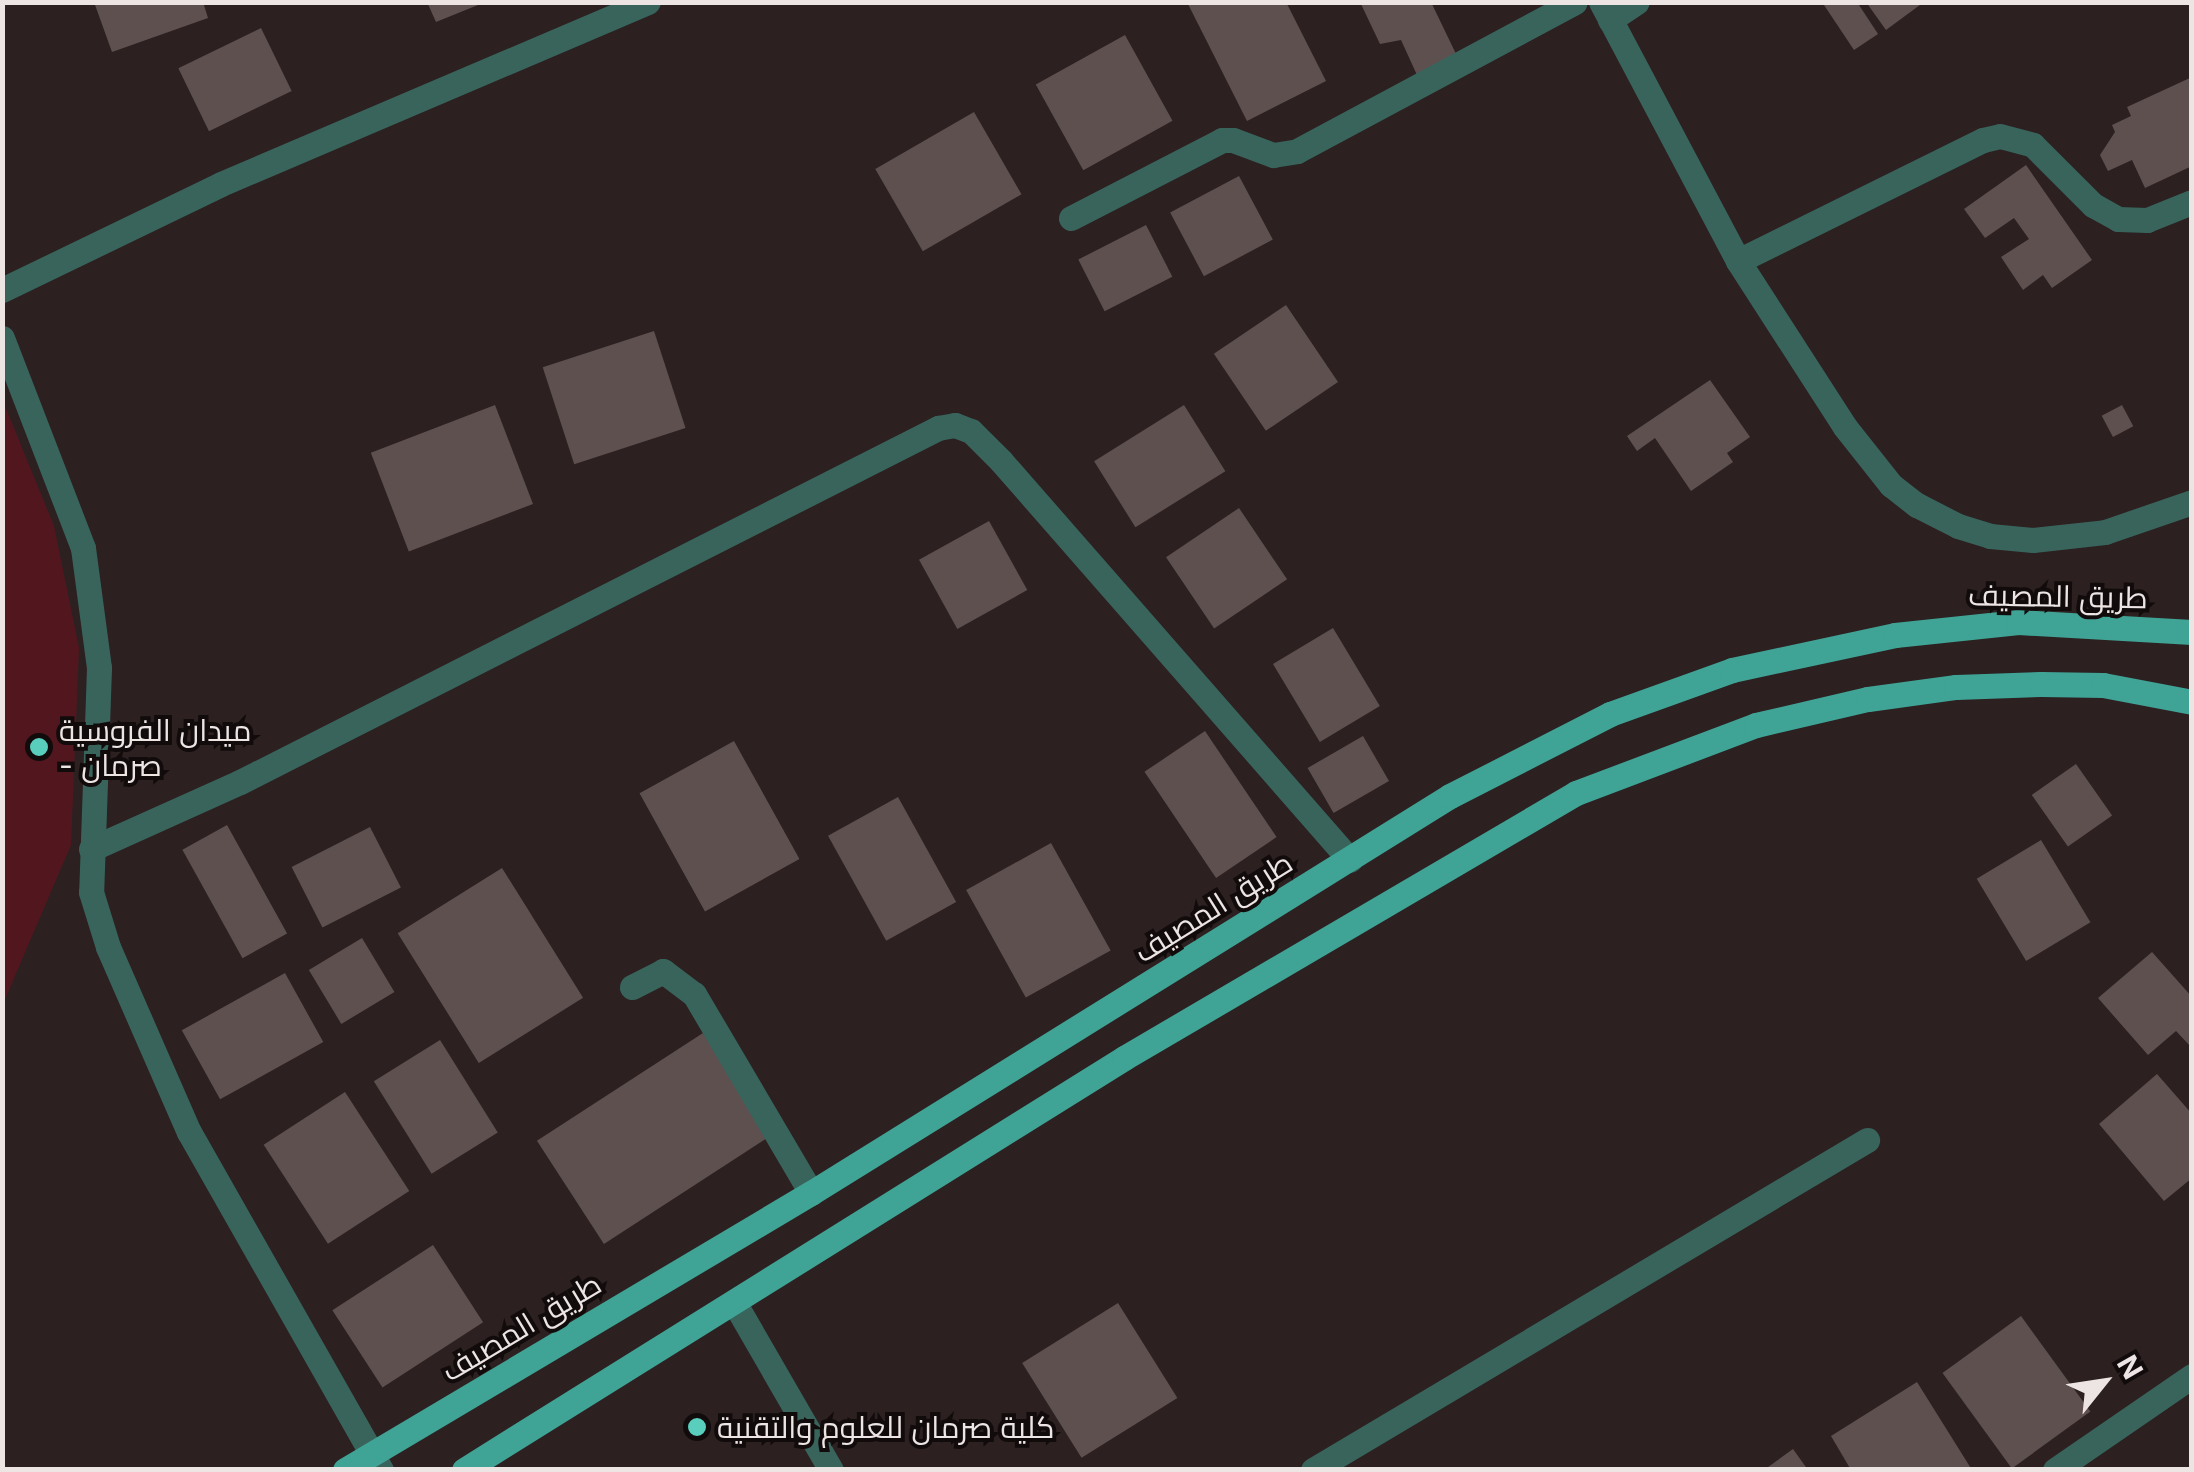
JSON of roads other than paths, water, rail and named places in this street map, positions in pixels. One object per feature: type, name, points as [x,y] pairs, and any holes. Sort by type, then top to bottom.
[{"type":"main road","name":"طريق المصيف","points":[[345,1470],[376,1462],[1450,796],[1540,747],[1627,708],[1732,670],[1877,638],[2018,622],[2192,632]]},
{"type":"main road","points":[[464,1470],[1124,1058],[1576,792],[1756,724],[1868,699],[1956,687],[2041,684],[2103,686],[2192,702]]},
{"type":"street","points":[[2,290],[221,184],[648,2]]},
{"type":"street","points":[[1072,218],[1222,140],[1233,140],[1273,155],[1297,151],[1574,2]]},
{"type":"street","points":[[1637,2],[1605,12],[1738,261],[1856,442],[1891,484],[1917,505],[1958,526],[1990,536],[2033,540],[2106,532],[2192,502]]},
{"type":"street","points":[[1738,261],[1984,140],[2000,136],[2033,146],[2093,204],[2118,219],[2147,220],[2192,202]]},
{"type":"street","points":[[2,338],[83,548],[98,668],[92,892],[108,948],[189,1132],[376,1462]]},
{"type":"street","points":[[91,849],[240,782],[921,437],[955,425],[971,431],[1000,461],[1350,860]]},
{"type":"street","points":[[632,987],[663,971],[694,994],[811,1193]]},
{"type":"street","points":[[1313,1470],[1866,1140]]},
{"type":"street","points":[[734,1302],[831,1470]]},
{"type":"street","points":[[2056,1470],[2192,1376]]},
{"type":"place","name":"ميدان الفروسية - صرمان","points":[[39,747]]},
{"type":"place","name":"كلية صرمان للعلوم والتقنية","points":[[697,1427]]}]
